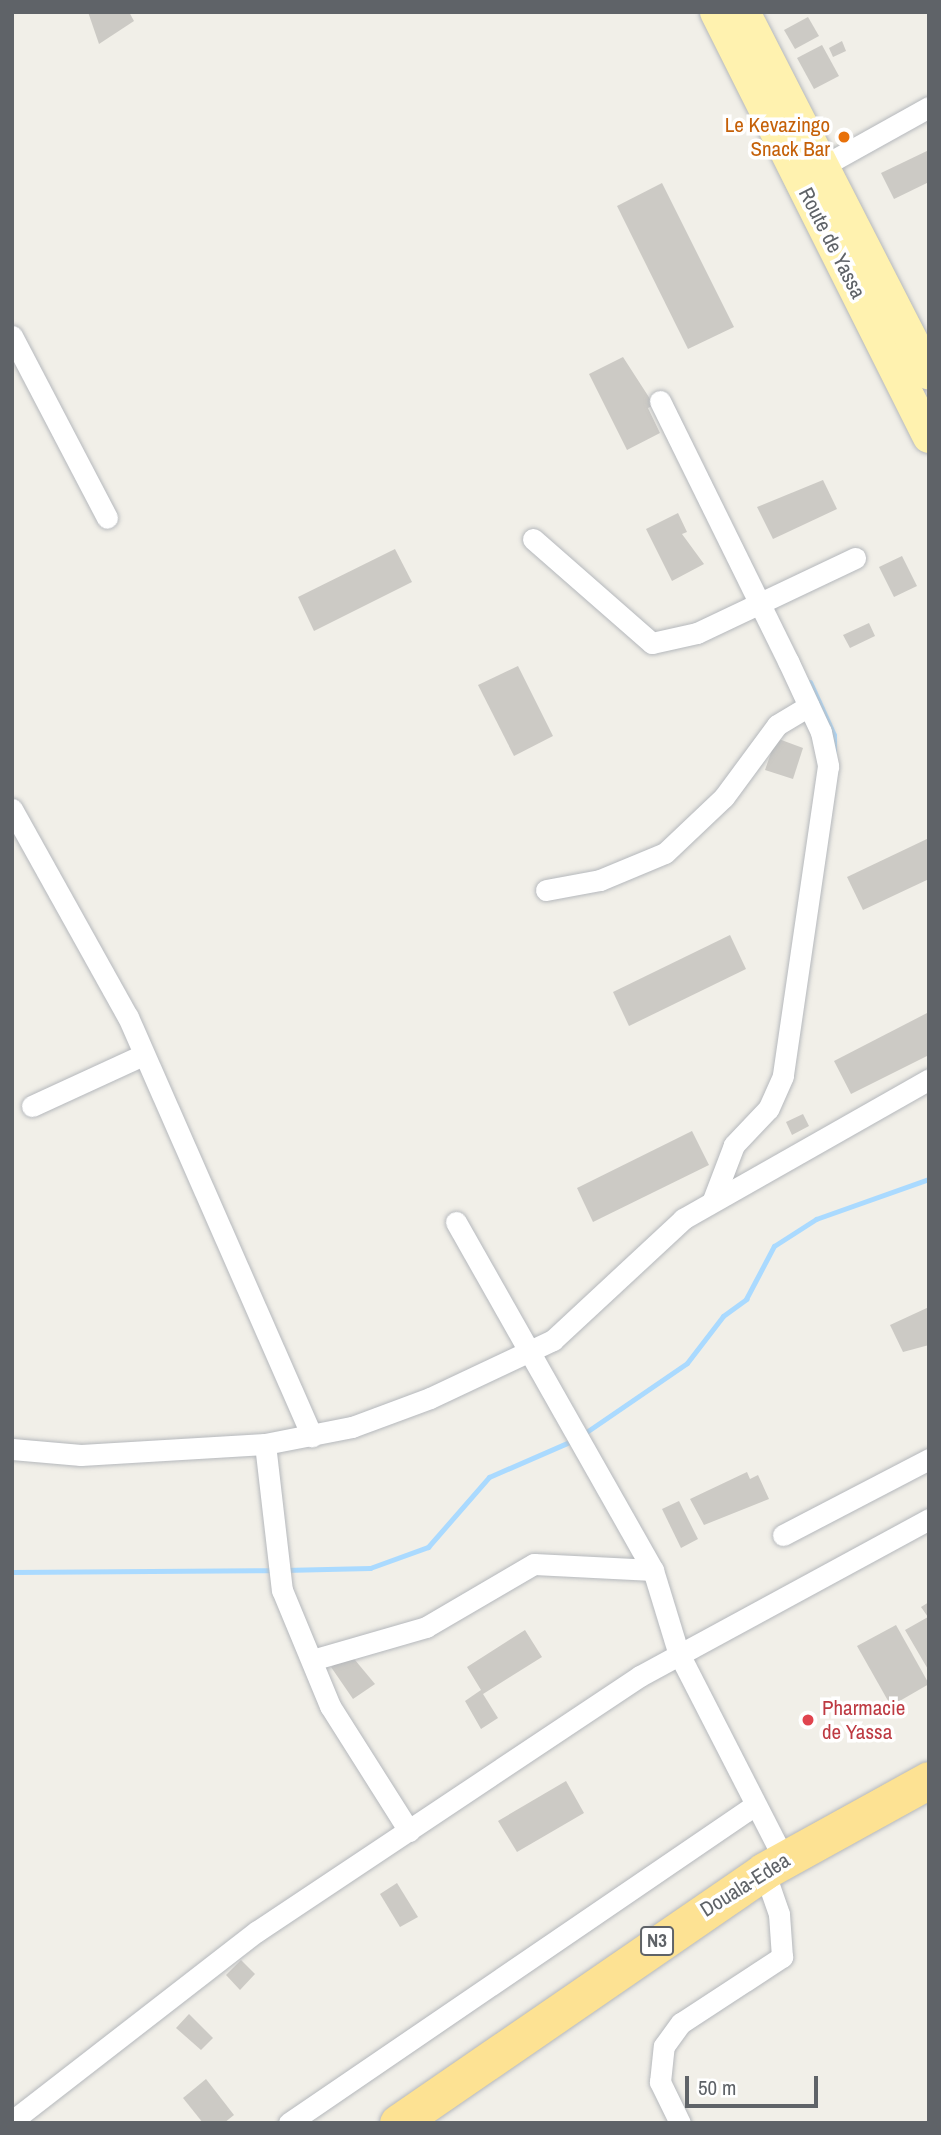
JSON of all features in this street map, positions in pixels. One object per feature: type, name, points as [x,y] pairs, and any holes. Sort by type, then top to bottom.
[{"type":"highway","name":"Douala-Edea","points":[[398,2123],[774,1865],[929,1780]]},
{"type":"main road","name":"Route de Yassa","points":[[716,12],[929,437]]},
{"type":"main road","name":"Route de Yassa","points":[[744,12],[929,373]]},
{"type":"street","points":[[823,166],[929,107]]},
{"type":"street","points":[[12,336],[107,518]]},
{"type":"street","points":[[660,401],[809,706],[828,766],[783,1076],[768,1109],[734,1145],[713,1199]]},
{"type":"street","points":[[533,540],[652,643],[669,644],[760,605],[855,558]]},
{"type":"street","points":[[546,890],[600,880],[665,853],[724,797],[777,725],[809,706]]},
{"type":"street","points":[[12,809],[143,1055],[312,1436]]},
{"type":"street","points":[[32,1106],[143,1055]]},
{"type":"street","points":[[12,1449],[81,1455],[265,1444],[312,1436],[430,1398],[553,1340],[650,1244],[713,1199],[929,1079]]},
{"type":"street","points":[[456,1222],[653,1570],[678,1652],[755,1805],[774,1865],[782,1957],[681,2022],[663,2046],[660,2082],[680,2123]]},
{"type":"street","points":[[265,1444],[282,1590],[330,1706],[409,1831]]},
{"type":"street","points":[[783,1535],[929,1459]]},
{"type":"street","points":[[16,2118],[256,1932],[678,1652],[929,1519]]},
{"type":"street","points":[[312,1660],[426,1627],[534,1564],[653,1570]]},
{"type":"street","points":[[289,2123],[755,1805]]},
{"type":"building","points":[[88,12],[129,12],[134,21],[99,44]]},
{"type":"building","points":[[808,17],[819,36],[795,49],[784,30]]},
{"type":"building","points":[[842,41],[846,51],[833,57],[829,48]]},
{"type":"building","points":[[822,45],[839,76],[814,89],[797,58]]},
{"type":"building","points":[[929,150],[929,182],[894,199],[881,173]]},
{"type":"building","points":[[662,183],[734,327],[688,349],[617,206]]},
{"type":"building","points":[[623,357],[654,405],[648,408],[660,433],[627,450],[589,374]]},
{"type":"building","points":[[823,480],[837,509],[773,539],[757,507]]},
{"type":"building","points":[[678,513],[687,532],[682,534],[704,564],[672,581],[646,529]]},
{"type":"building","points":[[395,549],[412,582],[314,631],[298,597]]},
{"type":"building","points":[[902,556],[917,586],[894,597],[879,567]]},
{"type":"building","points":[[869,623],[875,636],[850,648],[843,635]]},
{"type":"building","points":[[518,666],[553,736],[514,756],[478,685]]},
{"type":"building","points":[[776,738],[803,748],[793,779],[765,770]]},
{"type":"building","points":[[929,838],[929,879],[863,910],[847,877]]},
{"type":"building","points":[[730,935],[746,969],[629,1026],[613,992]]},
{"type":"building","points":[[929,1012],[929,1055],[851,1094],[834,1061]]},
{"type":"building","points":[[803,1114],[809,1126],[792,1135],[786,1122]]},
{"type":"building","points":[[692,1131],[709,1165],[593,1222],[577,1188]]},
{"type":"building","points":[[929,1307],[929,1345],[903,1352],[890,1325]]},
{"type":"building","points":[[747,1472],[750,1479],[758,1475],[769,1499],[704,1525],[690,1499]]},
{"type":"building","points":[[679,1501],[698,1539],[681,1548],[662,1509]]},
{"type":"building","points":[[929,1602],[929,1671],[905,1630],[928,1617],[921,1607]]},
{"type":"building","points":[[896,1625],[929,1684],[891,1706],[857,1646]]},
{"type":"building","points":[[525,1630],[542,1657],[483,1694],[498,1718],[481,1729],[465,1701],[481,1690],[467,1667]]},
{"type":"building","points":[[350,1654],[375,1684],[353,1699],[331,1667]]},
{"type":"building","points":[[566,1781],[584,1813],[517,1852],[498,1821]]},
{"type":"building","points":[[397,1883],[418,1917],[400,1927],[380,1894]]},
{"type":"building","points":[[241,1960],[255,1974],[240,1990],[226,1975]]},
{"type":"building","points":[[189,2014],[213,2038],[201,2050],[176,2028]]},
{"type":"building","points":[[206,2079],[234,2115],[224,2123],[203,2123],[183,2098]]},
{"type":"waterway","points":[[810,682],[834,735],[834,754]]},
{"type":"waterway","points":[[582,1435],[687,1363],[723,1316],[746,1299],[774,1246],[816,1219],[929,1179]]},
{"type":"waterway","points":[[284,1570],[370,1568],[428,1547],[489,1477],[574,1440]]},
{"type":"waterway","points":[[12,1572],[274,1570]]},
{"type":"place","name":"Le Kevazingo Snack Bar","points":[[844,137]]},
{"type":"place","name":"Pharmacie de Yassa","points":[[808,1720]]}]
